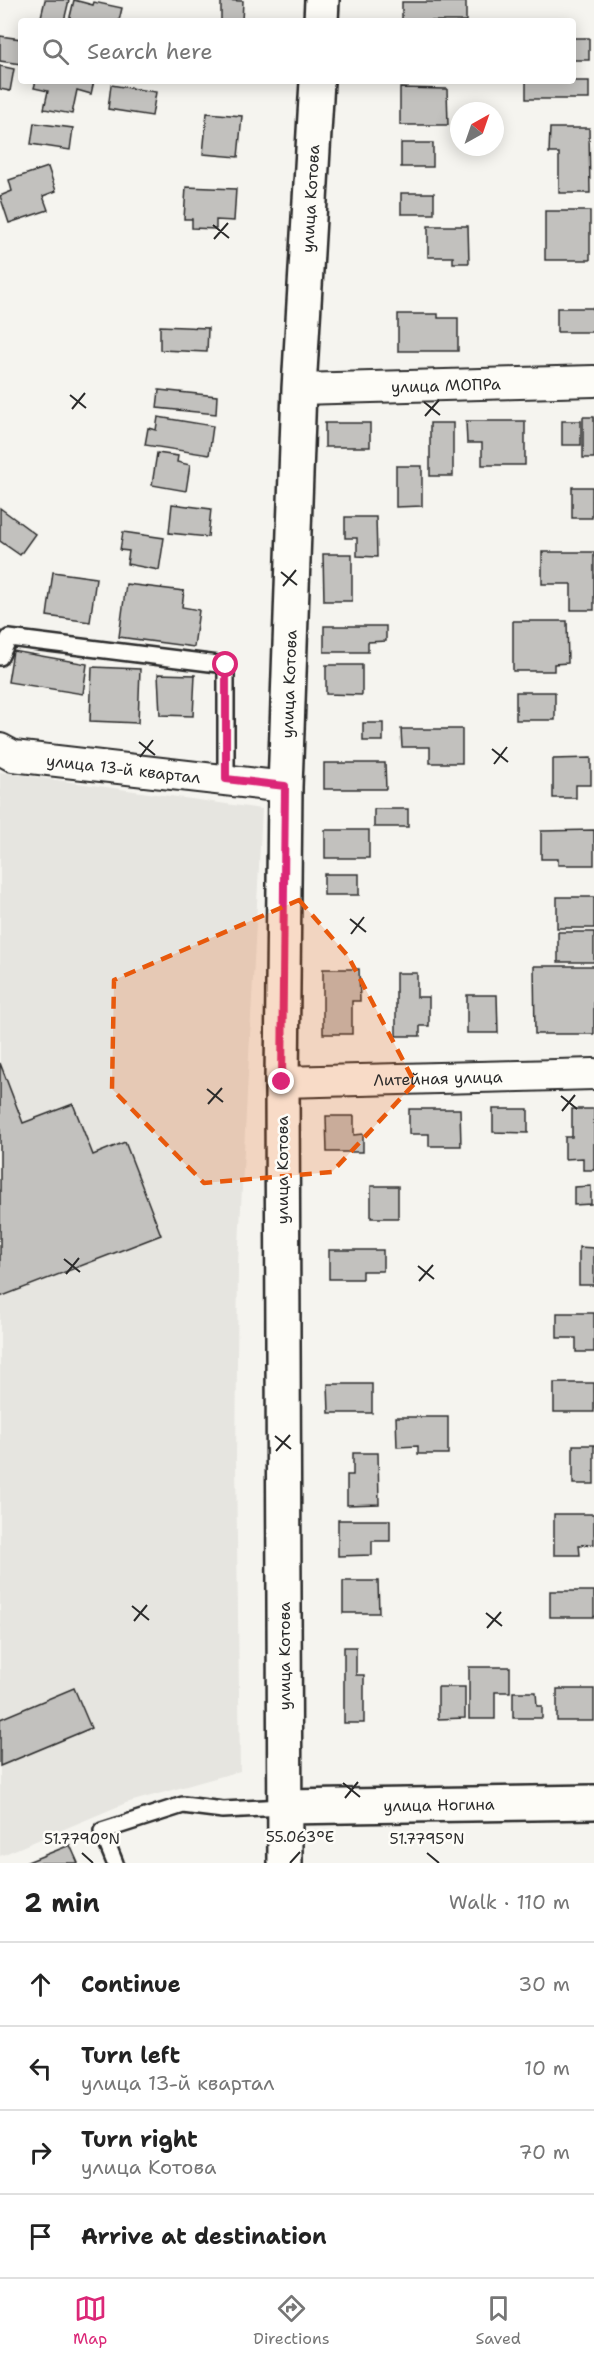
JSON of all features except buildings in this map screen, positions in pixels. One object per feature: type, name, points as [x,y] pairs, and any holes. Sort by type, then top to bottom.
[{"type":"street","points":[[321,18],[322,0]]},
{"type":"street","name":"улица Котова","points":[[285,1863],[282,1082],[285,786],[299,389],[317,84]]},
{"type":"street","name":"улица МОПРа","points":[[299,389],[594,381]]},
{"type":"street","name":"улица 13-й квартал","points":[[0,749],[13,756],[285,786]]},
{"type":"street","name":"Литейная улица","points":[[282,1082],[594,1074]]},
{"type":"street","name":"улица Ногина","points":[[285,1808],[594,1802]]},
{"type":"lane","points":[[0,657],[9,638],[226,665],[226,779]]},
{"type":"lane","points":[[115,1863],[102,1830],[183,1805],[224,1810],[285,1808]]},
{"type":"highlighted area","points":[[299,900],[348,956],[415,1083],[332,1172],[204,1183],[112,1089],[114,980]]},
{"type":"shaded area","points":[[0,772],[262,809],[238,1264],[236,1460],[240,1771],[126,1803],[0,1856]]},
{"type":"route","points":[[226,665],[226,779],[285,786],[282,1082]]}]
